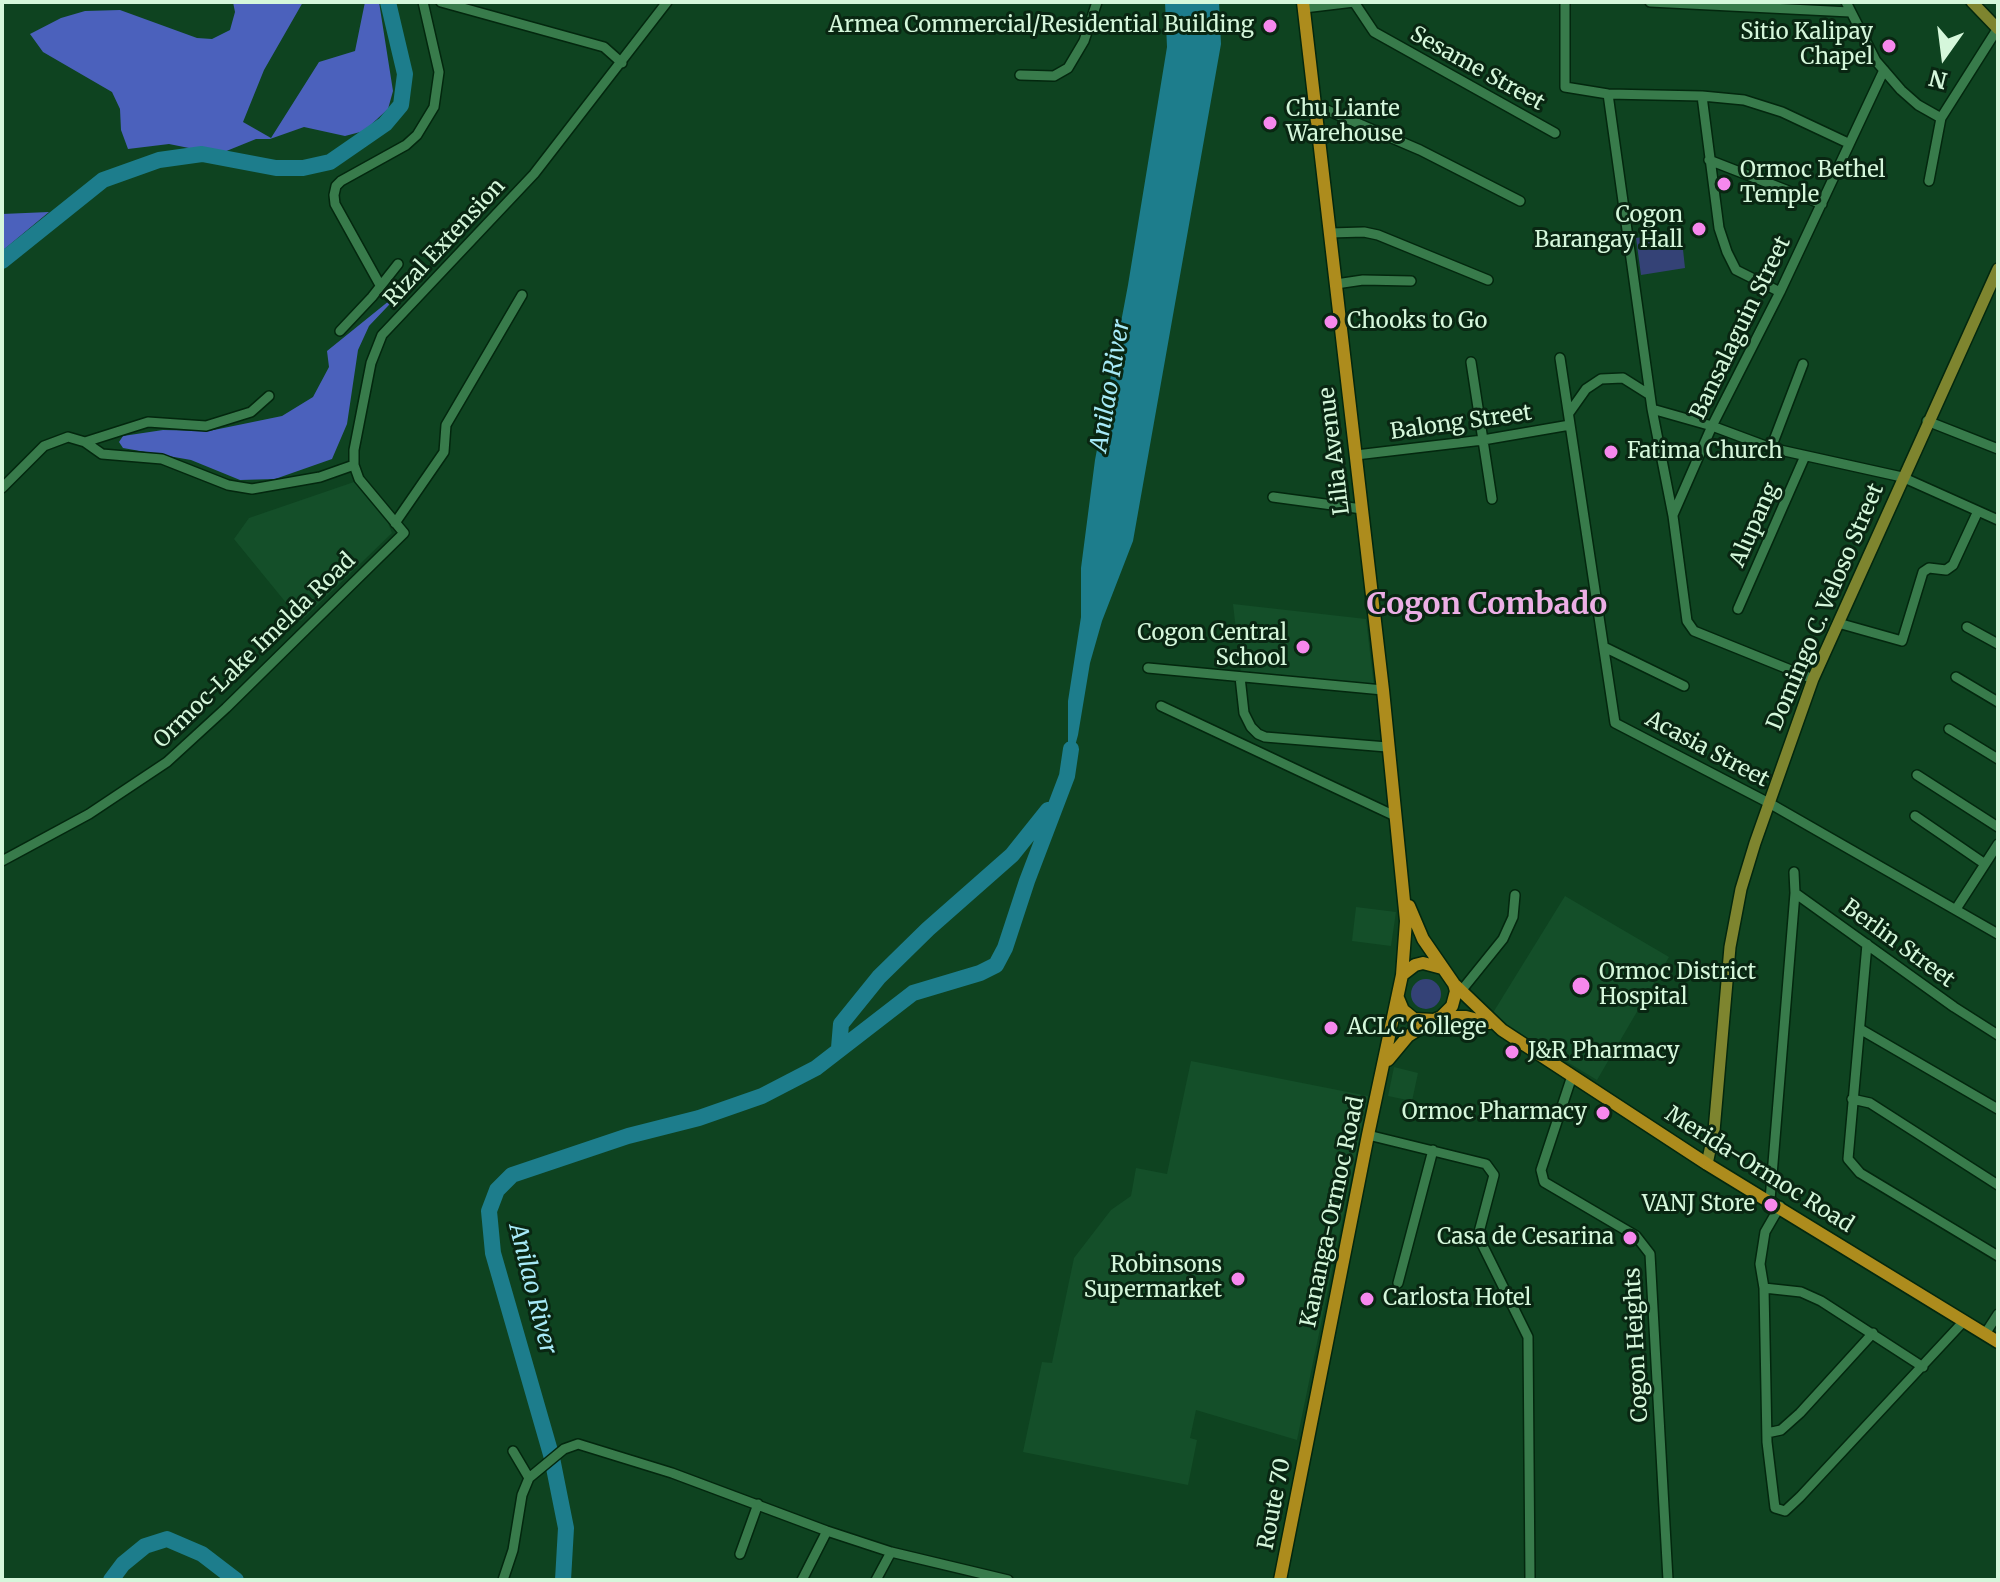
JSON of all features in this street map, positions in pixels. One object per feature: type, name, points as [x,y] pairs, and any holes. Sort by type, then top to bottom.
[{"type":"highway","name":"Lilia Avenue","points":[[1303,5],[1405,896]]},
{"type":"highway","points":[[1384,1066],[1400,1044],[1452,1006],[1457,987],[1423,939],[1405,896]]},
{"type":"highway","points":[[1405,896],[1402,975],[1398,998],[1408,1015],[1420,1021],[1438,1019]]},
{"type":"highway","points":[[1402,975],[1423,963],[1445,970]]},
{"type":"highway","name":"Merida-Ormoc Road","points":[[1457,987],[1502,1030]]},
{"type":"highway","name":"Kananga-Ormoc Road","points":[[1308,1435],[1398,998]]},
{"type":"highway","name":"Merida-Ormoc Road","points":[[1438,1019],[1474,1018],[1502,1030],[1707,1164],[1998,1342]]},
{"type":"highway","name":"Route 70","points":[[1280,1580],[1308,1435]]},
{"type":"main road","points":[[1972,2],[1998,28]]},
{"type":"main road","name":"Domingo C. Veloso Street","points":[[1707,1164],[1714,1131],[1730,947],[1741,889],[1813,679],[1998,269]]},
{"type":"street","points":[[380,285],[335,204],[334,195],[341,181],[406,145],[417,135],[434,107],[439,72],[423,2]]},
{"type":"street","points":[[441,2],[604,47],[622,63]]},
{"type":"street","name":"Rizal Extension","points":[[354,465],[354,450],[371,363],[382,335],[534,174],[667,2]]},
{"type":"street","points":[[1020,75],[1054,76],[1063,73],[1084,41],[1097,2]]},
{"type":"street","name":"Sesame Street","points":[[1303,5],[1354,2],[1374,32],[1555,133]]},
{"type":"street","points":[[1565,2],[1565,87],[1608,94],[1744,100],[1782,112],[1848,143]]},
{"type":"street","points":[[1650,2],[1848,7],[1862,37],[1884,70],[1918,105],[1941,118]]},
{"type":"street","points":[[1929,181],[1941,118],[1998,28]]},
{"type":"street","name":"Bansalaguin Street","points":[[1673,516],[1712,426],[1780,292],[1884,70]]},
{"type":"street","points":[[1608,94],[1652,409],[1673,516],[1687,621],[1694,631],[1813,679]]},
{"type":"street","points":[[1702,96],[1719,228],[1736,270],[1780,292]]},
{"type":"street","points":[[1315,105],[1420,150],[1520,201]]},
{"type":"street","points":[[1709,160],[1822,204]]},
{"type":"street","points":[[1330,233],[1364,232],[1378,235],[1488,280]]},
{"type":"street","points":[[340,331],[398,264]]},
{"type":"street","points":[[1336,284],[1373,280],[1411,281]]},
{"type":"street","points":[[2,488],[44,446],[68,437],[85,442],[102,454],[162,459],[228,485],[252,489],[342,472],[354,465],[359,479],[395,523],[444,452],[446,425],[522,295]]},
{"type":"street","name":"Acasia Street","points":[[1560,358],[1615,723],[1769,803]]},
{"type":"street","points":[[1471,362],[1492,499]]},
{"type":"street","points":[[1771,448],[1803,364]]},
{"type":"street","points":[[1569,413],[1586,389],[1601,379],[1623,378],[1650,395]]},
{"type":"street","points":[[85,442],[148,422],[206,426],[251,412],[269,396]]},
{"type":"street","points":[[1652,409],[1712,426],[1771,448],[1902,477],[1998,520]]},
{"type":"street","points":[[1927,421],[1998,449]]},
{"type":"street","name":"Balong Street","points":[[1356,455],[1483,440],[1570,425]]},
{"type":"street","name":"Alupang","points":[[1738,609],[1805,456]]},
{"type":"street","points":[[1273,497],[1362,509]]},
{"type":"street","points":[[1838,623],[1902,641],[1923,572],[1929,568],[1946,570],[1953,565],[1978,511]]},
{"type":"street","name":"Ormoc-Lake Imelda Road","points":[[2,861],[89,814],[167,762],[404,533],[395,523]]},
{"type":"street","points":[[1967,627],[1998,644]]},
{"type":"street","points":[[1604,647],[1684,686]]},
{"type":"street","points":[[1148,668],[1383,690]]},
{"type":"street","points":[[1240,677],[1244,713],[1258,734],[1387,747]]},
{"type":"street","points":[[1956,677],[1998,702]]},
{"type":"street","points":[[1161,706],[1395,816]]},
{"type":"street","points":[[1949,729],[1998,759]]},
{"type":"street","points":[[1917,775],[1998,827]]},
{"type":"street","points":[[1769,803],[1998,934]]},
{"type":"street","points":[[1915,816],[1985,864]]},
{"type":"street","points":[[1956,909],[1998,844]]},
{"type":"street","points":[[1794,872],[1775,1203],[1765,1232],[1760,1264],[1764,1288],[1767,1433],[1771,1496],[1775,1508],[1785,1511],[1964,1321]]},
{"type":"street","name":"Berlin Street","points":[[1795,893],[1998,1035]]},
{"type":"street","points":[[1457,987],[1503,939],[1513,917],[1515,895]]},
{"type":"street","points":[[1867,944],[1848,1159],[1860,1173],[1998,1256]]},
{"type":"street","points":[[1860,1029],[1998,1109]]},
{"type":"street","name":"Cogon Heights","points":[[1572,1076],[1541,1170],[1544,1182],[1636,1236],[1650,1254],[1668,1580]]},
{"type":"street","points":[[1852,1099],[1870,1103],[1998,1185]]},
{"type":"street","points":[[1368,1135],[1486,1164],[1494,1175],[1478,1236],[1528,1337],[1530,1580]]},
{"type":"street","points":[[1398,1283],[1433,1150]]},
{"type":"street","points":[[1764,1288],[1801,1292],[1821,1301],[1923,1367]]},
{"type":"street","points":[[1985,1334],[1998,1314]]},
{"type":"street","points":[[1767,1433],[1781,1430],[1800,1413],[1873,1333]]},
{"type":"street","points":[[503,1580],[513,1550],[522,1495],[529,1478],[564,1449],[578,1444],[629,1458],[891,1552],[1008,1580]]},
{"type":"street","points":[[513,1451],[529,1478]]},
{"type":"street","points":[[740,1554],[758,1504]]},
{"type":"street","points":[[802,1580],[827,1531]]},
{"type":"street","points":[[876,1580],[891,1552]]},
{"type":"shaded area","points":[[233,2],[303,2],[264,70],[243,122],[271,138],[319,62],[355,51],[365,2],[379,2],[393,91],[388,109],[364,131],[345,136],[304,127],[270,139],[256,139],[219,154],[169,144],[128,149],[121,130],[120,109],[112,92],[43,52],[30,34],[61,18],[85,11],[120,10],[197,38],[212,39],[230,30],[235,12]]},
{"type":"shaded area","points":[[49,212],[2,251],[2,214]]},
{"type":"shaded area","points":[[1681,231],[1685,268],[1641,275],[1636,238]]},
{"type":"shaded area","points":[[405,288],[369,326],[358,350],[347,424],[332,459],[275,479],[240,480],[191,460],[123,448],[119,442],[123,436],[163,430],[209,431],[282,416],[313,397],[329,367],[327,351]]},
{"type":"shaded area","points":[[354,482],[388,523],[392,533],[301,621],[234,539],[249,518]]},
{"type":"shaded area","name":"Cogon Central School","points":[[1233,604],[1366,619],[1374,687],[1241,674]]},
{"type":"shaded area","name":"Ormoc District Hospital","points":[[1565,896],[1669,957],[1597,1080],[1491,1016]]},
{"type":"shaded area","points":[[1356,907],[1396,912],[1391,946],[1352,941]]},
{"type":"shaded area","points":[[1426,979],[1437,983],[1441,994],[1437,1005],[1426,1009],[1415,1005],[1411,994],[1415,983]]},
{"type":"shaded area","points":[[1191,1061],[1368,1096],[1297,1440],[1196,1410],[1190,1438],[1197,1440],[1188,1485],[1023,1452],[1042,1362],[1052,1363],[1074,1258],[1111,1210],[1131,1196],[1136,1168],[1167,1174]]},
{"type":"shaded area","points":[[1394,1067],[1418,1073],[1412,1101],[1388,1096]]},
{"type":"water","points":[[1165,2],[1219,2],[1221,44],[1133,541],[1102,621],[1090,663],[1078,735],[1068,772],[1068,701],[1081,617],[1081,568],[1095,460],[1128,285],[1167,47]]},
{"type":"waterway","points":[[2,261],[103,180],[159,160],[202,154],[276,168],[303,168],[330,162],[385,124],[401,105],[405,74],[388,2]]},
{"type":"waterway","name":"Anilao River","points":[[563,1580],[566,1528],[552,1458],[493,1253],[489,1211],[497,1190],[512,1175],[762,1096],[816,1068],[913,993],[980,973],[996,965],[1005,948],[1067,776],[1071,749]]},
{"type":"waterway","name":"Anilao River","points":[[839,1048],[841,1024],[879,977],[1012,855],[1048,810]]},
{"type":"waterway","points":[[111,1580],[123,1564],[145,1546],[167,1539],[202,1554],[236,1580]]},
{"type":"place","name":"Armea Commercial/Residential Building","points":[[1270,26]]},
{"type":"place","name":"Sitio Kalipay Chapel","points":[[1889,46]]},
{"type":"place","name":"Chu Liante Warehouse","points":[[1270,123]]},
{"type":"place","name":"Ormoc Bethel Temple","points":[[1724,184]]},
{"type":"place","name":"Cogon Barangay Hall","points":[[1699,229]]},
{"type":"place","name":"Chooks to Go","points":[[1331,322]]},
{"type":"place","name":"Fatima Church","points":[[1611,452]]},
{"type":"place","name":"Cogon Central School","points":[[1303,647]]},
{"type":"place","name":"Ormoc District Hospital","points":[[1581,986]]},
{"type":"place","name":"ACLC College","points":[[1331,1028]]},
{"type":"place","name":"J&R Pharmacy","points":[[1512,1052]]},
{"type":"place","name":"Ormoc Pharmacy","points":[[1603,1113]]},
{"type":"place","name":"VANJ Store","points":[[1771,1205]]},
{"type":"place","name":"Casa de Cesarina","points":[[1630,1238]]},
{"type":"place","name":"Robinsons Supermarket","points":[[1238,1279]]},
{"type":"place","name":"Carlosta Hotel","points":[[1367,1299]]},
{"type":"district","name":"Cogon Combado","points":[[1487,606]]}]
